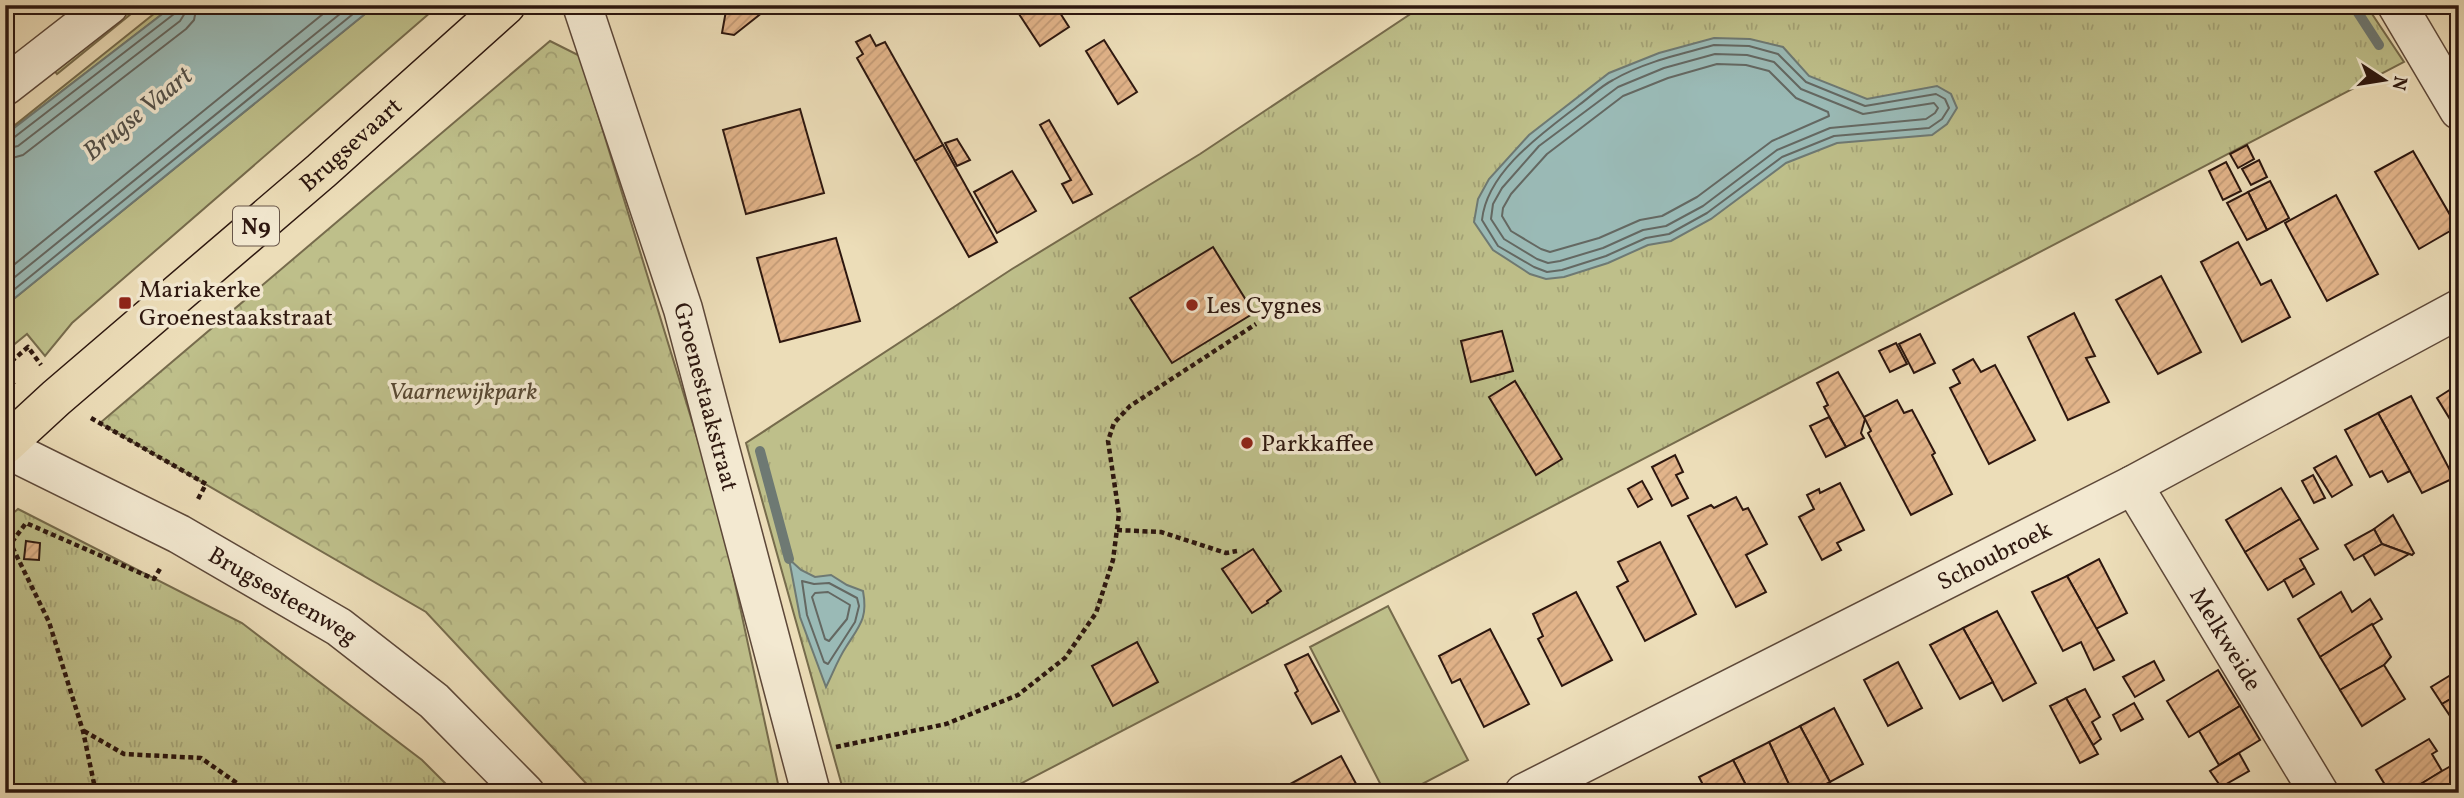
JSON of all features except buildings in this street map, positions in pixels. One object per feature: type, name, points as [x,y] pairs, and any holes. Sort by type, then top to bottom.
[{"type":"main road","name":"Brugsevaart","points":[[5,447],[56,398],[321,171],[506,5]]},
{"type":"street","points":[[5,86],[108,5]]},
{"type":"street","name":"Groenestaakstraat","points":[[582,5],[683,309],[811,793]]},
{"type":"street","points":[[2396,5],[2459,110]]},
{"type":"street","name":"Schoubroek","points":[[1524,793],[2133,485],[2459,309]]},
{"type":"street","name":"Brugsesteenweg","points":[[5,447],[179,534],[339,627],[434,701],[525,793]]},
{"type":"street","name":"Melkweide","points":[[2133,485],[2319,793]]},
{"type":"path","points":[[801,755],[946,724],[1018,695],[1065,658],[1096,613],[1113,560],[1119,514],[1108,441],[1114,423],[1130,405],[1256,324]]},
{"type":"path","points":[[5,375],[15,384],[5,393]]},
{"type":"path","points":[[12,542],[26,523],[154,579],[206,484],[56,398]]},
{"type":"path","points":[[1117,530],[1161,532],[1226,553],[1237,551]]},
{"type":"path","points":[[5,532],[49,622],[83,731],[96,793]]},
{"type":"path","points":[[83,731],[124,754],[201,758],[251,793]]},
{"type":"green space","points":[[131,5],[142,5],[57,74],[53,69]]},
{"type":"green space","points":[[165,5],[174,5],[5,135],[5,133]]},
{"type":"green space","points":[[376,5],[439,5],[72,323],[45,356],[27,334],[5,352],[5,306]]},
{"type":"green space","points":[[1424,5],[2366,5],[2404,62],[1003,793],[844,793],[746,443],[1012,269],[1200,154]]},
{"type":"green space","name":"Vaarnewijkpark","points":[[550,41],[580,56],[719,509],[780,793],[595,793],[426,612],[100,423]]},
{"type":"green space","points":[[18,509],[242,623],[422,760],[455,793],[5,793],[5,520]]},
{"type":"green space","points":[[1388,606],[1468,760],[1405,793],[1385,793],[1310,647]]},
{"type":"water","name":"Brugse Vaart","points":[[174,5],[376,5],[5,306],[5,135]]},
{"type":"water","points":[[1714,38],[1750,39],[1783,47],[1809,76],[1867,99],[1937,86],[1951,94],[1957,108],[1947,124],[1932,135],[1837,143],[1786,163],[1711,219],[1671,241],[1648,245],[1608,263],[1564,277],[1546,279],[1530,274],[1493,250],[1474,222],[1478,199],[1489,179],[1529,135],[1609,73],[1659,53]]},
{"type":"water","points":[[789,559],[801,570],[815,577],[831,575],[863,591],[862,621],[840,656],[826,687],[800,617]]},
{"type":"waterway","points":[[2353,5],[2379,45]]},
{"type":"waterway","points":[[760,451],[789,559]]},
{"type":"place","name":"Mariakerke Groenestaakstraat","points":[[125,303]]},
{"type":"place","name":"Les Cygnes","points":[[1192,305]]},
{"type":"place","name":"Parkkaffee","points":[[1247,443]]}]
